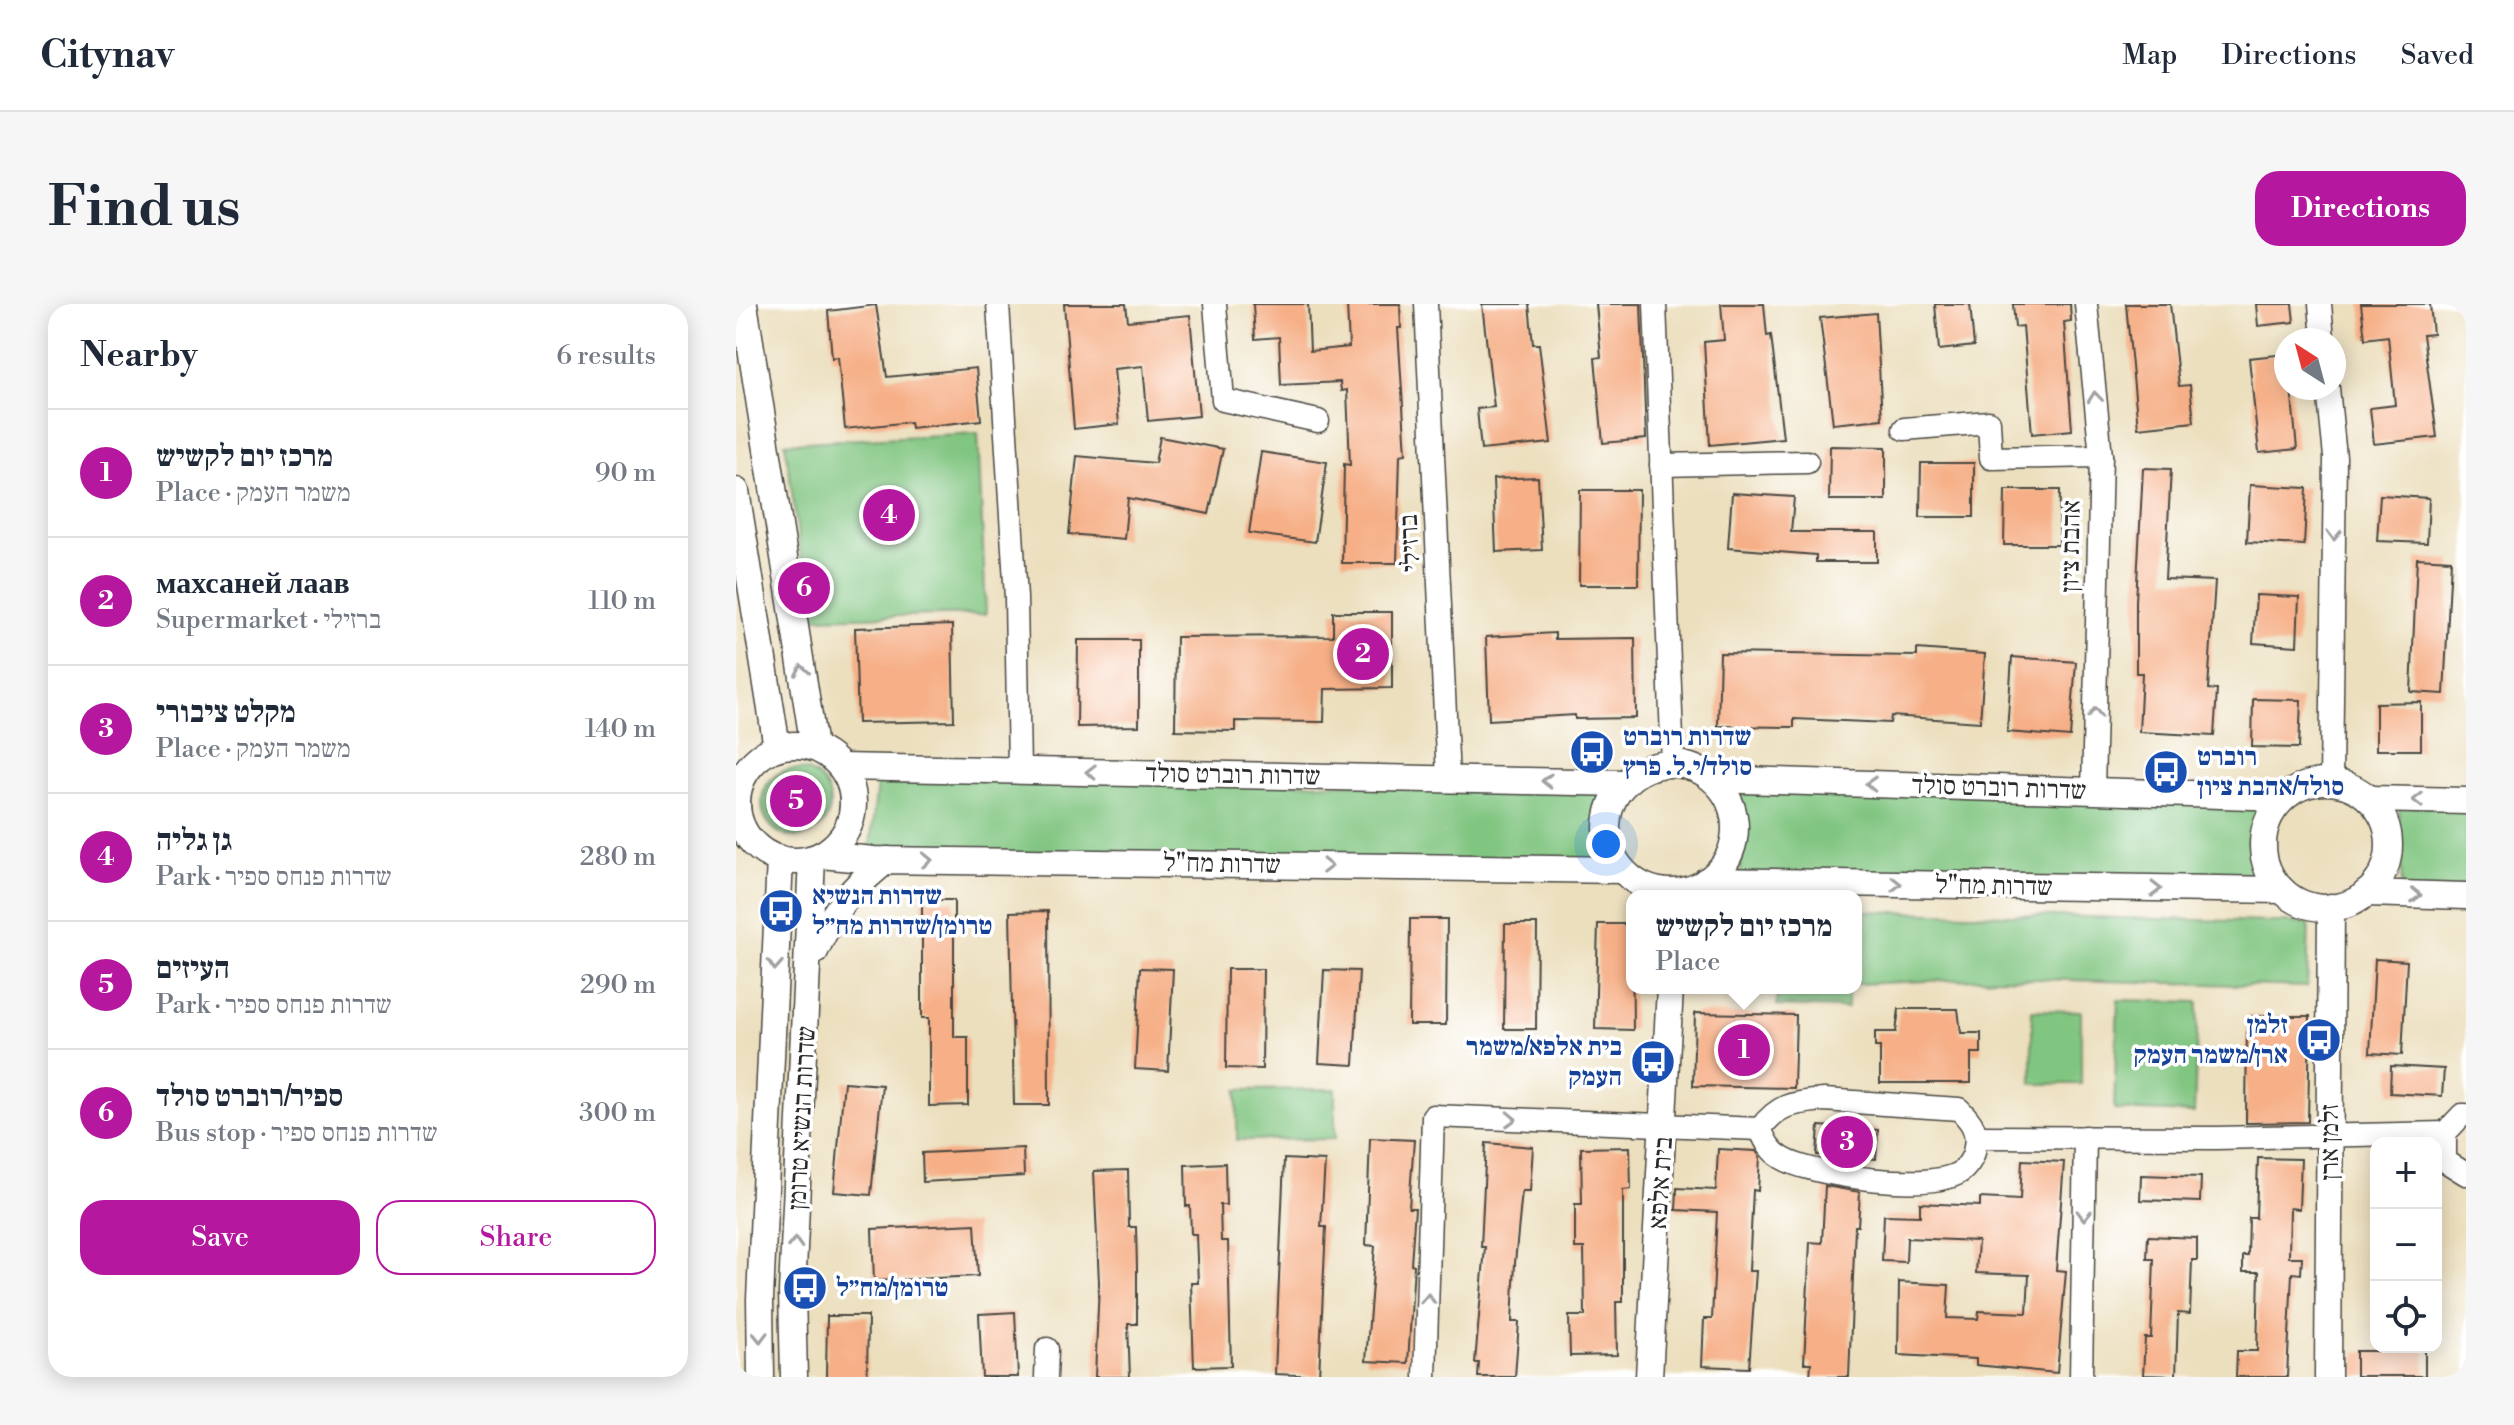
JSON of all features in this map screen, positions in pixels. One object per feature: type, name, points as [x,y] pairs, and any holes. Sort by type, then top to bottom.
[{"type":"street","points":[[744,304],[814,747]]},
{"type":"street","points":[[998,304],[1016,598],[1019,770]]},
{"type":"street","points":[[1215,304],[1223,400],[1318,421]]},
{"type":"street","name":"ברזילי","points":[[1426,304],[1448,779]]},
{"type":"street","points":[[1655,304],[1673,764]]},
{"type":"street","name":"אהבת ציון","points":[[2086,304],[2101,456],[2093,791]]},
{"type":"street","points":[[2320,304],[2322,328]]},
{"type":"street","points":[[2329,400],[2335,457],[2331,782]]},
{"type":"street","points":[[1904,429],[1989,422],[1991,458],[2101,456]]},
{"type":"street","points":[[1661,465],[1807,462]]},
{"type":"street","points":[[736,491],[777,747]]},
{"type":"street","points":[[796,744],[814,747],[841,767],[852,790],[852,816],[841,838],[817,857],[780,859],[765,853],[743,829],[737,797],[750,766],[777,747],[796,744]]},
{"type":"street","points":[[1654,890],[1622,870],[1612,854],[1607,826],[1614,799],[1625,783],[1639,772],[1673,764],[1695,768],[1713,779],[1726,794],[1733,812],[1735,832],[1731,851],[1721,868],[1706,881],[1684,890]]},
{"type":"street","name":"שדרות רוברט סולד","points":[[841,767],[1625,783]]},
{"type":"street","name":"שדרות רוברט סולד","points":[[1713,779],[2284,797]]},
{"type":"street","points":[[2331,782],[2352,787],[2369,799],[2382,816],[2388,836],[2384,867],[2366,893],[2350,903],[2313,907],[2282,890],[2270,874],[2263,854],[2264,833],[2271,814],[2284,797],[2298,788],[2331,782]]},
{"type":"street","points":[[2369,799],[2466,801]]},
{"type":"street","name":"שדרות הנשיא טרומן","points":[[794,1377],[792,1292],[817,857]]},
{"type":"street","name":"שדרות מח\"ל","points":[[817,857],[1622,870]]},
{"type":"street","name":"שדרות הנשיא טרומן","points":[[761,1377],[760,1299],[780,859]]},
{"type":"street","points":[[810,962],[835,907],[853,886],[887,860]]},
{"type":"street","name":"שדרות מח\"ל","points":[[1706,881],[2282,890]]},
{"type":"street","points":[[2366,893],[2466,896]]},
{"type":"street","name":"זלמן ארן","points":[[2328,1377],[2331,907]]},
{"type":"street","name":"בית אלפא","points":[[1649,1377],[1670,994]]},
{"type":"street","points":[[1824,1100],[1959,1109],[1973,1124],[1977,1137],[1974,1155],[1963,1171],[1945,1177],[1877,1181],[1823,1173],[1784,1159],[1768,1147],[1760,1129],[1772,1113],[1791,1104],[1824,1100]]},
{"type":"street","points":[[2466,1115],[2462,1115],[2445,1133],[2445,1161],[2466,1174]]},
{"type":"street","points":[[1425,1377],[1433,1116],[1760,1129]]},
{"type":"street","points":[[1977,1137],[2445,1133]]},
{"type":"street","points":[[2081,1377],[2085,1137]]},
{"type":"street","points":[[1046,1377],[1047,1349]]},
{"type":"shaded area","points":[[1691,994],[1770,994],[1770,996]]},
{"type":"green space","points":[[978,433],[986,614],[810,618],[785,443]]},
{"type":"green space","points":[[796,769],[820,779],[830,803],[820,827],[796,837],[772,827],[762,803],[772,779]]},
{"type":"green space","points":[[878,775],[1601,789],[1600,863],[869,855]]},
{"type":"green space","points":[[1739,786],[2257,803],[2257,889],[1741,877]]},
{"type":"green space","points":[[2399,806],[2466,807],[2466,896],[2402,896]]},
{"type":"green space","points":[[1862,911],[2309,923],[2307,987],[2000,978],[1862,984]]},
{"type":"green space","points":[[1778,994],[1848,994],[1847,1008],[1777,1006]]},
{"type":"green space","points":[[2118,1000],[2198,1002],[2194,1113],[2114,1110]]},
{"type":"green space","points":[[2032,1010],[2081,1011],[2081,1084],[2032,1084]]},
{"type":"green space","points":[[1335,1089],[1335,1139],[1237,1140],[1237,1090]]},
{"type":"building","points":[[1064,304],[1126,304],[1128,321],[1190,315],[1199,416],[1148,421],[1143,366],[1114,369],[1119,424],[1074,429]]},
{"type":"building","points":[[1253,304],[1308,304],[1310,351],[1349,347],[1347,304],[1400,304],[1401,328],[1398,328],[1406,454],[1400,455],[1397,563],[1342,563],[1344,464],[1350,465],[1347,390],[1341,391],[1340,382],[1281,385],[1279,337],[1255,339]]},
{"type":"building","points":[[1482,304],[1529,304],[1533,344],[1539,344],[1551,443],[1481,450],[1477,409],[1494,407]]},
{"type":"building","points":[[1596,304],[1641,304],[1646,439],[1603,443],[1595,358],[1601,357]]},
{"type":"building","points":[[1721,304],[1764,304],[1767,336],[1771,335],[1783,438],[1710,445],[1704,342],[1724,340]]},
{"type":"building","points":[[1935,304],[1970,304],[1974,346],[1939,350]]},
{"type":"building","points":[[2013,304],[2070,304],[2071,321],[2064,322],[2072,430],[2032,434],[2023,326],[2015,327]]},
{"type":"building","points":[[2126,304],[2170,304],[2179,386],[2190,385],[2194,422],[2138,428]]},
{"type":"building","points":[[2256,304],[2292,304],[2294,322],[2258,326]]},
{"type":"building","points":[[2361,304],[2430,304],[2433,334],[2423,335],[2437,437],[2374,444],[2370,408],[2395,405],[2388,336],[2365,339]]},
{"type":"building","points":[[876,305],[887,377],[976,368],[981,420],[911,428],[910,422],[845,429],[838,357],[832,358],[828,311]]},
{"type":"building","points":[[1876,313],[1882,419],[1833,424],[1820,318]]},
{"type":"building","points":[[2274,355],[2274,400],[2292,400],[2297,449],[2259,453],[2249,358]]},
{"type":"building","points":[[1160,437],[1223,449],[1209,514],[1128,498],[1124,539],[1069,534],[1077,456],[1155,463]]},
{"type":"building","points":[[1830,446],[1886,447],[1886,500],[1829,500]]},
{"type":"building","points":[[1261,452],[1327,462],[1315,542],[1249,533]]},
{"type":"building","points":[[1921,463],[1974,463],[1974,517],[1920,517]]},
{"type":"building","points":[[2143,468],[2171,469],[2165,579],[2215,581],[2208,689],[2217,690],[2214,736],[2139,732],[2142,673],[2136,673],[2136,602]]},
{"type":"building","points":[[1538,477],[1542,550],[1496,552],[1493,479]]},
{"type":"building","points":[[2250,485],[2307,488],[2304,545],[2247,542]]},
{"type":"building","points":[[1580,490],[1639,490],[1638,585],[1579,585]]},
{"type":"building","points":[[2005,490],[2060,490],[2059,545],[2004,545]]},
{"type":"building","points":[[1732,493],[1794,497],[1791,532],[1877,532],[1877,562],[1816,562],[1816,555],[1728,548]]},
{"type":"building","points":[[2380,495],[2429,498],[2427,543],[2377,541]]},
{"type":"building","points":[[2417,558],[2451,560],[2444,694],[2411,692]]},
{"type":"building","points":[[2256,595],[2299,597],[2297,646],[2253,643]]},
{"type":"building","points":[[1333,612],[1392,612],[1392,688],[1325,689],[1324,722],[1235,721],[1235,731],[1175,730],[1176,637],[1333,636]]},
{"type":"building","points":[[952,625],[954,721],[858,723],[855,628]]},
{"type":"building","points":[[1555,633],[1555,639],[1635,638],[1636,718],[1575,719],[1575,715],[1489,720],[1486,637]]},
{"type":"building","points":[[1078,640],[1139,640],[1139,726],[1077,727]]},
{"type":"building","points":[[1917,649],[1985,654],[1980,722],[1891,716],[1890,723],[1794,719],[1794,727],[1718,726],[1720,653],[1917,656]]},
{"type":"building","points":[[2012,657],[2076,662],[2070,737],[2007,732]]},
{"type":"building","points":[[2253,699],[2301,700],[2299,748],[2252,747]]},
{"type":"building","points":[[2421,702],[2421,750],[2376,750],[2376,703]]},
{"type":"building","points":[[922,900],[954,900],[954,1037],[968,1037],[968,1105],[929,1106],[929,1018],[922,1018]]},
{"type":"building","points":[[1048,911],[1049,1105],[1014,1105],[1010,912]]},
{"type":"building","points":[[1410,919],[1447,919],[1446,1025],[1409,1025]]},
{"type":"building","points":[[1505,924],[1537,924],[1536,1029],[1504,1029]]},
{"type":"building","points":[[1598,924],[1626,924],[1626,994],[1633,994],[1633,1030],[1595,1029]]},
{"type":"building","points":[[2375,959],[2407,961],[2402,1055],[2370,1053]]},
{"type":"building","points":[[1140,968],[1173,969],[1168,1071],[1135,1069]]},
{"type":"building","points":[[1227,969],[1263,969],[1262,1069],[1226,1068]]},
{"type":"building","points":[[1324,970],[1359,971],[1354,1065],[1319,1063]]},
{"type":"building","points":[[1899,1009],[1958,1009],[1961,1033],[1981,1033],[1981,1053],[1971,1053],[1971,1083],[1880,1083],[1880,1047],[1875,1047],[1875,1032],[1896,1032]]},
{"type":"building","points":[[1695,1013],[1796,1015],[1794,1088],[1693,1086]]},
{"type":"building","points":[[2247,1016],[2310,1016],[2308,1122],[2246,1123]]},
{"type":"building","points":[[2391,1066],[2444,1069],[2442,1096],[2390,1093]]},
{"type":"building","points":[[844,1082],[882,1085],[871,1195],[834,1192]]},
{"type":"building","points":[[1819,1126],[1878,1130],[1876,1159],[1817,1155]]},
{"type":"building","points":[[1370,1138],[1414,1140],[1409,1208],[1415,1208],[1411,1264],[1414,1265],[1408,1363],[1366,1361],[1375,1246],[1366,1245]]},
{"type":"building","points":[[1486,1143],[1533,1147],[1530,1191],[1522,1191],[1515,1263],[1512,1322],[1519,1322],[1515,1377],[1478,1377],[1479,1363],[1475,1363],[1485,1247],[1481,1247]]},
{"type":"building","points":[[1630,1147],[1631,1189],[1623,1190],[1623,1302],[1616,1302],[1617,1355],[1570,1356],[1569,1316],[1585,1316],[1584,1248],[1575,1248],[1575,1204],[1582,1204],[1581,1148]]},
{"type":"building","points":[[1023,1148],[1024,1176],[923,1182],[922,1153]]},
{"type":"building","points":[[1718,1149],[1756,1151],[1760,1157],[1758,1191],[1753,1190],[1749,1271],[1756,1271],[1749,1368],[1702,1366],[1704,1319],[1712,1319],[1717,1212],[1676,1210],[1677,1188],[1716,1190]]},
{"type":"building","points":[[2258,1158],[2301,1159],[2299,1209],[2290,1208],[2289,1257],[2302,1257],[2301,1274],[2292,1273],[2287,1377],[2236,1377],[2237,1351],[2257,1351],[2259,1272],[2243,1272],[2243,1256],[2248,1256],[2249,1218],[2256,1218]]},
{"type":"building","points":[[1284,1159],[1325,1161],[1321,1227],[1326,1227],[1319,1376],[1275,1374]]},
{"type":"building","points":[[2022,1160],[2064,1162],[2056,1270],[2066,1271],[2057,1373],[1976,1365],[1976,1359],[1898,1355],[1899,1282],[1949,1285],[1947,1318],[1978,1319],[1979,1311],[2027,1313],[2029,1275],[1976,1273],[1978,1241],[1907,1238],[1906,1262],[1882,1261],[1884,1215],[1920,1216],[1920,1203],[1980,1206],[1980,1198],[2020,1200]]},
{"type":"building","points":[[1225,1163],[1226,1205],[1220,1205],[1221,1241],[1228,1241],[1231,1366],[1194,1367],[1191,1283],[1198,1283],[1196,1234],[1191,1234],[1190,1206],[1186,1206],[1185,1165]]},
{"type":"building","points":[[1128,1170],[1129,1227],[1136,1227],[1137,1268],[1137,1324],[1128,1324],[1130,1377],[1095,1377],[1099,1283],[1094,1171]]},
{"type":"building","points":[[2141,1175],[2201,1177],[2200,1202],[2140,1200]]},
{"type":"building","points":[[1825,1186],[1860,1192],[1858,1226],[1855,1226],[1849,1377],[1810,1377],[1811,1363],[1804,1363],[1810,1242],[1822,1243]]},
{"type":"building","points":[[975,1224],[978,1276],[874,1281],[872,1229]]},
{"type":"building","points":[[2148,1236],[2197,1238],[2197,1260],[2192,1260],[2190,1314],[2178,1313],[2176,1376],[2143,1375],[2145,1338],[2151,1338],[2154,1259],[2147,1259]]},
{"type":"building","points":[[1015,1312],[1018,1377],[982,1377],[979,1314]]},
{"type":"building","points":[[827,1316],[868,1316],[867,1377],[826,1377]]},
{"type":"building","points":[[2356,1351],[2425,1353],[2425,1376],[2356,1376]]},
{"type":"place","name":"גן גליה","points":[[889,515]]},
{"type":"place","name":"ספיר/רוברט סולד","points":[[804,588]]},
{"type":"place","name":"махсаней лаав","points":[[1363,654]]},
{"type":"place","name":"שדרות רוברט סולד/י.ל. פרץ","points":[[1592,752]]},
{"type":"place","name":"רוברט סולד/אהבת ציון","points":[[2166,772]]},
{"type":"place","name":"העיזים","points":[[796,801]]},
{"type":"place","name":"שדרות הנשיא טרומן/שדרות מח״ל","points":[[781,911]]},
{"type":"place","name":"זלמן ארן/משמר העמק","points":[[2319,1040]]},
{"type":"place","name":"מרכז יום לקשיש","points":[[1744,1050]]},
{"type":"place","name":"בית אלפא/משמר העמק","points":[[1653,1062]]},
{"type":"place","name":"מקלט ציבורי","points":[[1847,1142]]},
{"type":"place","name":"טרומן/מח״ל","points":[[805,1288]]}]
